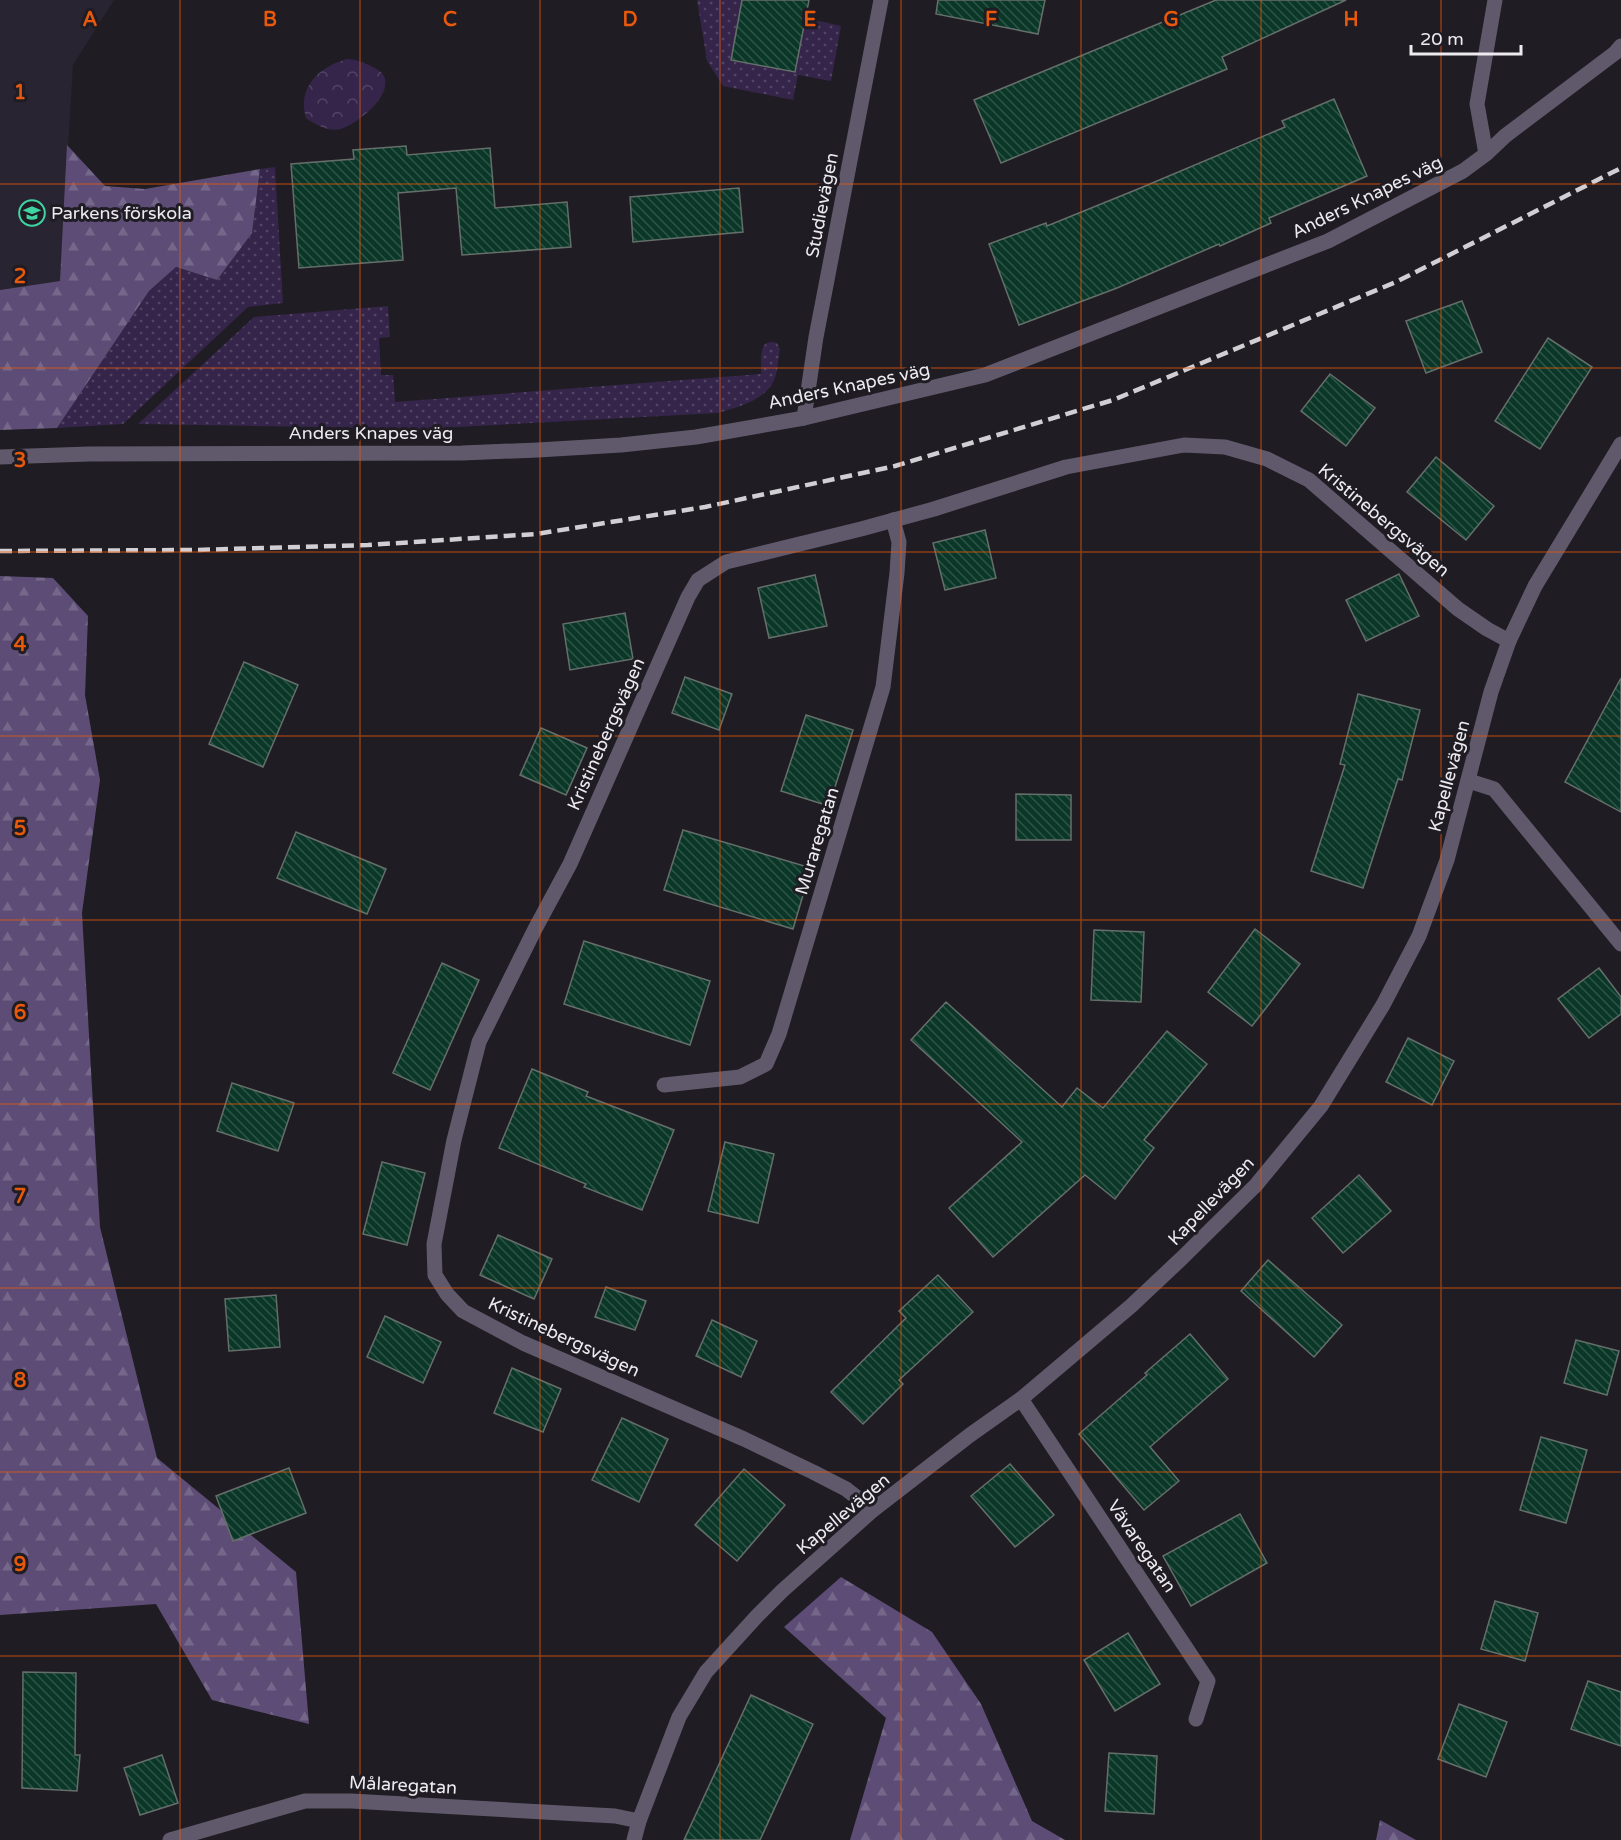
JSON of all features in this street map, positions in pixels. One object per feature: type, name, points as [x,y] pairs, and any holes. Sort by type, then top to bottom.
[{"type":"street","name":"Studievägen","points":[[804,418],[816,338],[881,0]]},
{"type":"street","points":[[1486,154],[1477,104],[1495,0]]},
{"type":"street","name":"Anders Knapes väg","points":[[0,458],[109,454],[450,453],[621,445],[696,437],[804,418],[985,375],[1328,241],[1463,171],[1486,154],[1505,135],[1615,53],[1621,46]]},
{"type":"street","name":"Kapellevägen","points":[[634,1840],[639,1821],[679,1717],[706,1672],[782,1591],[873,1510],[1021,1399],[1131,1306],[1256,1185],[1321,1106],[1383,1005],[1419,936],[1447,860],[1491,692],[1509,641],[1535,586],[1621,444]]},
{"type":"street","name":"Kristinebergsvägen","points":[[873,1510],[846,1489],[783,1458],[523,1343],[463,1311],[447,1294],[435,1275],[434,1244],[454,1140],[479,1042],[570,864],[688,597],[698,580],[726,562],[893,520],[1066,467],[1184,445],[1225,447],[1267,459],[1309,480],[1458,609],[1486,629],[1509,641]]},
{"type":"street","name":"Muraregatan","points":[[664,1085],[740,1077],[766,1064],[779,1034],[883,687],[897,573],[898,542],[893,520]]},
{"type":"street","points":[[1469,781],[1494,789],[1621,944]]},
{"type":"street","name":"Vävaregatan","points":[[1021,1399],[1208,1681],[1196,1719]]},
{"type":"street","name":"Målaregatan","points":[[170,1840],[305,1801],[351,1801],[604,1815],[639,1821]]},
{"type":"shaded area","name":"Parkens förskola","points":[[0,0],[114,0],[73,65],[60,281],[0,290]]},
{"type":"green space","points":[[697,0],[742,0],[731,60],[795,72],[806,18],[841,26],[831,81],[798,75],[793,100],[723,86],[707,61]]},
{"type":"green space","points":[[347,59],[375,68],[384,76],[385,84],[379,100],[364,115],[348,126],[331,130],[306,118],[304,107],[307,88],[312,80],[327,67]]},
{"type":"green space","points":[[67,145],[105,186],[145,189],[260,169],[252,233],[217,280],[176,267],[149,291],[57,428],[0,430],[0,290],[60,281]]},
{"type":"green space","points":[[275,167],[283,303],[248,307],[123,424],[57,428],[149,291],[176,267],[217,280],[252,233],[260,169]]},
{"type":"green space","points":[[388,306],[390,337],[379,338],[381,375],[393,375],[395,402],[761,374],[763,347],[766,343],[771,342],[777,343],[780,349],[777,371],[771,386],[759,397],[718,413],[422,429],[138,424],[254,317]]},
{"type":"green space","points":[[0,576],[53,578],[88,616],[85,695],[100,780],[82,913],[100,1227],[157,1458],[296,1572],[309,1724],[212,1700],[156,1604],[0,1615]]},
{"type":"green space","points":[[841,1577],[932,1632],[981,1704],[1032,1821],[1065,1840],[850,1840],[886,1718],[784,1627]]},
{"type":"green space","points":[[1380,1820],[1416,1840],[1376,1840]]},
{"type":"building","points":[[742,0],[809,0],[795,72],[731,60]]},
{"type":"building","points":[[938,0],[1045,0],[1038,34],[936,14]]},
{"type":"building","points":[[1216,0],[1346,0],[1222,57],[1227,69],[1001,163],[974,100]]},
{"type":"building","points":[[1334,99],[1367,176],[1269,218],[1271,223],[1220,246],[1219,244],[1117,288],[1019,325],[989,244],[1046,223],[1047,226],[1138,189],[1285,127],[1282,121]]},
{"type":"building","points":[[406,146],[407,155],[490,148],[495,208],[567,202],[571,247],[462,255],[456,188],[398,193],[403,260],[299,268],[291,164],[354,159],[353,150]]},
{"type":"building","points":[[739,188],[743,232],[633,242],[630,197]]},
{"type":"building","points":[[1462,301],[1482,352],[1426,373],[1406,321]]},
{"type":"building","points":[[1548,338],[1592,367],[1540,449],[1495,421]]},
{"type":"building","points":[[1330,374],[1375,408],[1346,446],[1301,411]]},
{"type":"building","points":[[1436,457],[1494,506],[1466,540],[1407,492]]},
{"type":"building","points":[[985,530],[996,578],[945,590],[933,543]]},
{"type":"building","points":[[1399,574],[1419,616],[1366,641],[1346,600]]},
{"type":"building","points":[[815,575],[827,626],[769,638],[758,588]]},
{"type":"building","points":[[625,613],[633,659],[570,670],[563,624]]},
{"type":"building","points":[[244,662],[298,685],[263,767],[209,744]]},
{"type":"building","points":[[685,677],[732,694],[719,730],[672,713]]},
{"type":"building","points":[[1621,678],[1621,812],[1565,782]]},
{"type":"building","points":[[1358,694],[1420,710],[1402,780],[1398,779],[1363,888],[1311,871],[1345,765],[1340,764]]},
{"type":"building","points":[[806,715],[853,730],[829,806],[781,791]]},
{"type":"building","points":[[541,728],[587,748],[566,795],[520,775]]},
{"type":"building","points":[[1016,794],[1071,795],[1071,840],[1016,840]]},
{"type":"building","points":[[683,830],[811,868],[793,929],[664,890]]},
{"type":"building","points":[[296,832],[386,869],[367,914],[277,878]]},
{"type":"building","points":[[1255,929],[1300,964],[1252,1026],[1208,992]]},
{"type":"building","points":[[1094,930],[1144,932],[1141,1002],[1091,1000]]},
{"type":"building","points":[[584,941],[710,981],[690,1045],[564,1004]]},
{"type":"building","points":[[442,963],[479,980],[430,1090],[393,1073]]},
{"type":"building","points":[[1599,968],[1621,997],[1621,1014],[1589,1038],[1558,999]]},
{"type":"building","points":[[946,1002],[1062,1107],[1077,1088],[1103,1108],[1167,1031],[1207,1064],[1144,1140],[1154,1148],[1115,1199],[1085,1175],[993,1257],[949,1208],[1022,1142],[911,1040]]},
{"type":"building","points":[[1408,1038],[1454,1061],[1432,1105],[1386,1082]]},
{"type":"building","points":[[532,1069],[588,1092],[586,1096],[674,1130],[642,1210],[584,1187],[586,1184],[499,1148]]},
{"type":"building","points":[[232,1083],[294,1103],[278,1151],[217,1131]]},
{"type":"building","points":[[725,1142],[774,1154],[758,1223],[708,1211]]},
{"type":"building","points":[[382,1162],[425,1173],[407,1245],[363,1234]]},
{"type":"building","points":[[1359,1175],[1391,1211],[1343,1253],[1312,1218]]},
{"type":"building","points":[[498,1235],[552,1259],[534,1299],[480,1275]]},
{"type":"building","points":[[1268,1260],[1342,1325],[1314,1357],[1241,1291]]},
{"type":"building","points":[[938,1275],[973,1312],[899,1380],[903,1384],[863,1424],[831,1392],[906,1318],[899,1311]]},
{"type":"building","points":[[606,1287],[646,1301],[635,1330],[595,1317]]},
{"type":"building","points":[[276,1295],[280,1347],[229,1351],[225,1299]]},
{"type":"building","points":[[385,1316],[441,1342],[423,1383],[367,1357]]},
{"type":"building","points":[[712,1320],[757,1341],[741,1377],[696,1356]]},
{"type":"building","points":[[1190,1334],[1228,1379],[1150,1447],[1179,1481],[1144,1510],[1079,1434]]},
{"type":"building","points":[[1576,1340],[1619,1351],[1607,1395],[1564,1383]]},
{"type":"building","points":[[512,1368],[561,1389],[543,1432],[494,1413]]},
{"type":"building","points":[[622,1418],[668,1439],[639,1502],[592,1480]]},
{"type":"building","points":[[1541,1437],[1587,1450],[1566,1523],[1520,1510]]},
{"type":"building","points":[[1010,1464],[1054,1515],[1015,1547],[971,1496]]},
{"type":"building","points":[[289,1468],[306,1513],[233,1541],[216,1496]]},
{"type":"building","points":[[744,1469],[785,1505],[737,1561],[695,1525]]},
{"type":"building","points":[[1240,1514],[1267,1563],[1191,1606],[1163,1556]]},
{"type":"building","points":[[1495,1601],[1538,1613],[1525,1661],[1481,1649]]},
{"type":"building","points":[[1128,1633],[1160,1684],[1115,1711],[1084,1660]]},
{"type":"building","points":[[23,1672],[76,1673],[75,1755],[80,1755],[77,1791],[22,1788]]},
{"type":"building","points":[[1588,1681],[1621,1692],[1621,1746],[1571,1729]]},
{"type":"building","points":[[751,1695],[813,1724],[760,1840],[684,1840]]},
{"type":"building","points":[[1459,1704],[1507,1722],[1486,1777],[1438,1759]]},
{"type":"building","points":[[1109,1753],[1157,1756],[1154,1814],[1105,1811]]},
{"type":"building","points":[[162,1755],[178,1803],[140,1815],[124,1768]]},
{"type":"railway","points":[[0,551],[195,550],[368,545],[536,534],[705,507],[895,466],[1113,400],[1396,282],[1621,168]]},
{"type":"place","name":"Parkens förskola","points":[[32,213]]}]
